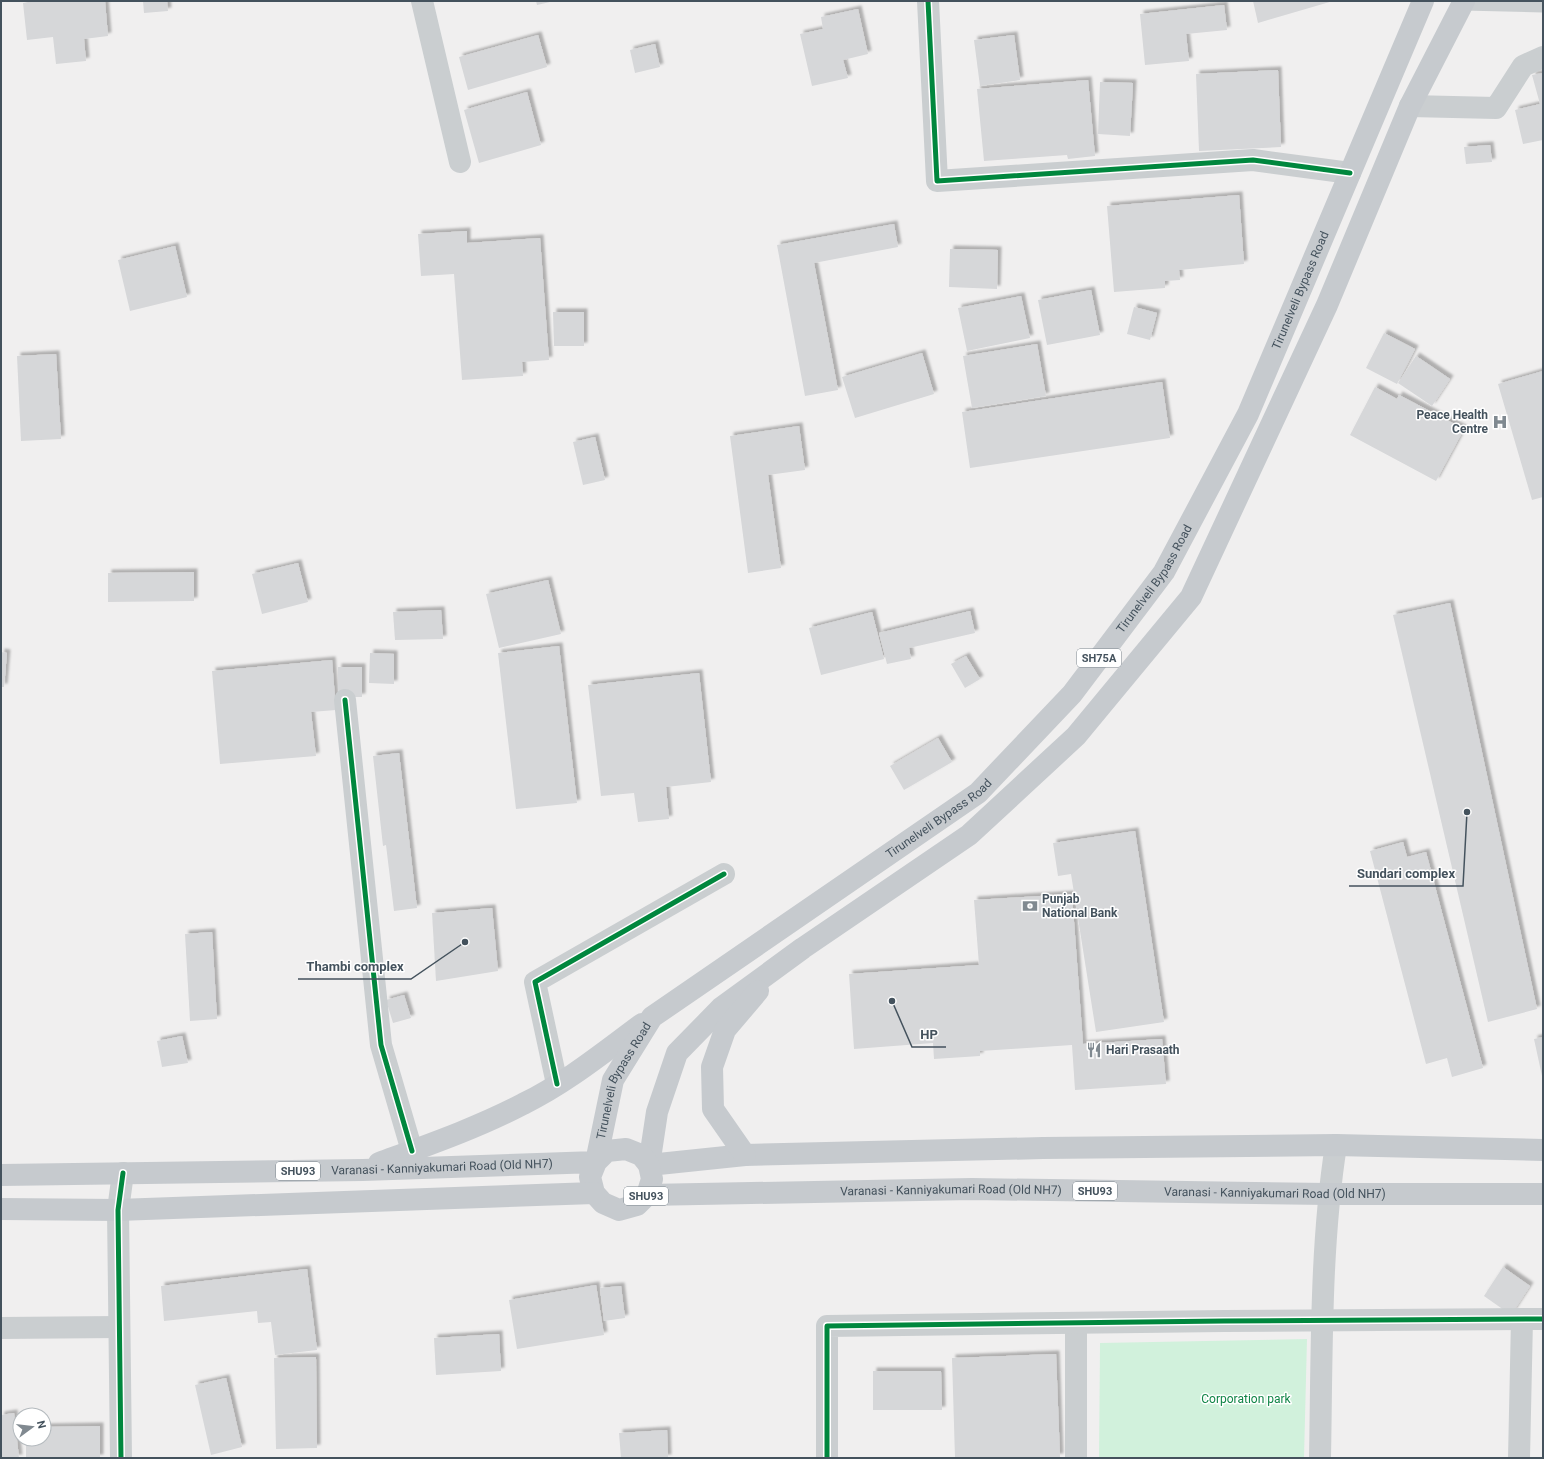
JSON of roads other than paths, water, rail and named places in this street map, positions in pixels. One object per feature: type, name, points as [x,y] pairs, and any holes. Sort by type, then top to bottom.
[{"type":"main road","name":"Tirunelveli Bypass Road","points":[[596,1162],[613,1080],[652,1017],[978,793],[1072,694],[1164,572],[1244,421],[1256,395],[1423,1]]},
{"type":"main road","name":"SH75A","points":[[649,1165],[657,1112],[677,1053],[721,1008],[784,961],[969,835],[1076,736],[1191,597],[1326,305],[1410,106],[1462,2]]},
{"type":"main road","points":[[1256,395],[1280,405]]},
{"type":"main road","points":[[744,1155],[713,1109],[712,1067],[725,1030],[784,961]]},
{"type":"main road","points":[[363,1170],[470,1130],[525,1104],[577,1072],[652,1017]]},
{"type":"main road","points":[[1,1209],[118,1210],[594,1193],[590,1177],[596,1162],[607,1151],[626,1149],[641,1155],[649,1165],[744,1155],[1043,1148],[1336,1145],[1543,1150]]},
{"type":"main road","name":"Varanasi - Kanniyakumari Road (Old NH7)","points":[[1,1175],[363,1170],[596,1162]]},
{"type":"main road","name":"SHU93","points":[[594,1193],[603,1203],[619,1210],[637,1205],[647,1195],[652,1179],[649,1165]]},
{"type":"main road","name":"Varanasi - Kanniyakumari Road (Old NH7)","points":[[647,1195],[972,1189],[1328,1194],[1543,1194]]},
{"type":"street","points":[[422,1],[460,162]]},
{"type":"street","points":[[928,1],[937,181],[1253,160],[1350,173]]},
{"type":"street","points":[[1410,106],[1496,108],[1523,66],[1543,57]]},
{"type":"street","points":[[345,700],[381,1045],[412,1151]]},
{"type":"street","points":[[557,1084],[535,982],[724,874]]},
{"type":"street","points":[[1320,1458],[1322,1320],[1328,1194],[1336,1145]]},
{"type":"street","points":[[121,1458],[118,1210],[123,1173]]},
{"type":"street","points":[[826,1458],[827,1326],[1532,1319],[1519,1458]]},
{"type":"street","points":[[1076,1323],[1076,1458]]},
{"type":"street","points":[[1,1328],[119,1327]]},
{"type":"lane","points":[[1462,2],[1543,5]]},
{"type":"place","name":"Peace Health Centre","points":[[1500,422]]},
{"type":"place","name":"Sundari complex","points":[[1467,812]]},
{"type":"place","name":"Punjab National Bank","points":[[1030,906]]},
{"type":"place","name":"Thambi complex","points":[[465,942]]},
{"type":"place","name":"HP","points":[[892,1001]]},
{"type":"place","name":"Hari Prasaath","points":[[1094,1050]]},
{"type":"park label","name":"Corporation park","points":[[1246,1399]]}]
